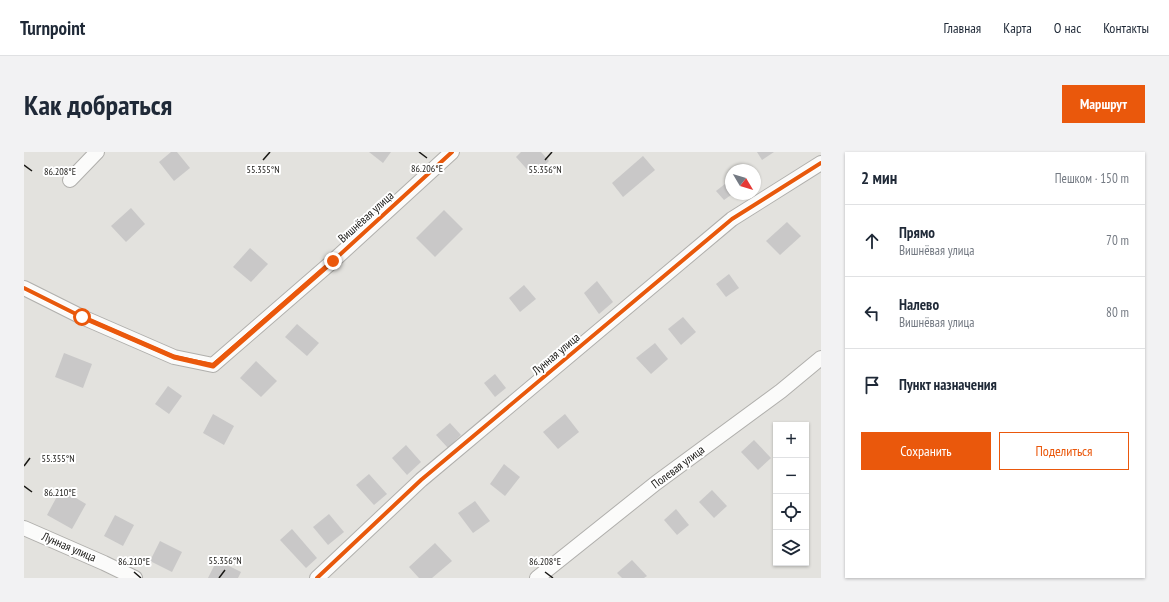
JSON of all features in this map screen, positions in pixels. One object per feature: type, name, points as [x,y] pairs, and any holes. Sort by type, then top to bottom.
[{"type":"street","points":[[70,180],[97,152]]},
{"type":"street","name":"Вишнёвая улица","points":[[24,288],[82,317],[174,357],[213,366],[333,261],[452,152]]},
{"type":"street","name":"Лунная улица","points":[[317,578],[420,480],[726,224],[821,163]]},
{"type":"street","name":"Полевая улица","points":[[536,578],[656,483],[781,391],[821,358]]},
{"type":"street","name":"Лунная улица","points":[[24,528],[135,578]]},
{"type":"building","points":[[171,152],[177,152],[190,168],[174,181],[159,162]]},
{"type":"building","points":[[369,152],[391,152],[383,163]]},
{"type":"building","points":[[521,152],[541,152],[549,161],[533,176],[516,157]]},
{"type":"building","points":[[757,152],[774,152],[762,160]]},
{"type":"building","points":[[643,156],[655,170],[623,197],[612,183]]},
{"type":"building","points":[[725,184],[725,199],[724,200],[716,191]]},
{"type":"building","points":[[131,208],[145,224],[126,242],[111,226]]},
{"type":"building","points":[[444,210],[463,229],[435,257],[416,238]]},
{"type":"building","points":[[787,222],[801,236],[780,255],[766,241]]},
{"type":"building","points":[[250,248],[268,264],[251,282],[233,267]]},
{"type":"building","points":[[729,274],[739,288],[726,297],[716,284]]},
{"type":"building","points":[[597,281],[613,302],[599,314],[584,293]]},
{"type":"building","points":[[524,285],[536,299],[520,312],[509,298]]},
{"type":"building","points":[[683,317],[696,332],[681,345],[668,329]]},
{"type":"building","points":[[297,324],[319,343],[307,356],[285,337]]},
{"type":"building","points":[[655,343],[668,359],[651,374],[636,358]]},
{"type":"building","points":[[64,353],[92,364],[83,388],[55,377]]},
{"type":"building","points":[[256,361],[277,381],[261,397],[240,378]]},
{"type":"building","points":[[495,374],[506,388],[495,397],[484,383]]},
{"type":"building","points":[[168,386],[182,396],[169,414],[155,404]]},
{"type":"building","points":[[213,414],[234,426],[224,445],[203,433]]},
{"type":"building","points":[[565,414],[579,432],[558,449],[543,432]]},
{"type":"building","points":[[450,423],[461,435],[448,448],[436,435]]},
{"type":"building","points":[[754,440],[771,458],[758,470],[741,452]]},
{"type":"building","points":[[406,445],[421,462],[407,475],[392,458]]},
{"type":"building","points":[[504,464],[520,477],[505,496],[490,484]]},
{"type":"building","points":[[369,474],[387,494],[374,505],[356,485]]},
{"type":"building","points":[[61,489],[86,504],[72,529],[47,515]]},
{"type":"building","points":[[712,490],[727,506],[714,518],[699,502]]},
{"type":"building","points":[[475,501],[490,521],[473,533],[458,513]]},
{"type":"building","points":[[676,509],[689,525],[677,535],[664,520]]},
{"type":"building","points":[[329,514],[344,532],[328,545],[313,527]]},
{"type":"building","points":[[115,515],[134,525],[123,546],[104,536]]},
{"type":"building","points":[[292,529],[317,558],[306,568],[280,540]]},
{"type":"building","points":[[160,541],[182,552],[172,572],[150,561]]},
{"type":"building","points":[[435,543],[452,561],[432,578],[419,578],[409,567]]},
{"type":"building","points":[[217,560],[241,572],[238,578],[208,578]]},
{"type":"building","points":[[632,560],[647,576],[644,578],[622,578],[617,573]]},
{"type":"cycle path","points":[[24,288],[82,317],[174,357],[213,365],[333,261],[452,152]]},
{"type":"cycle path","points":[[317,578],[421,480],[732,219],[821,163]]},
{"type":"route","points":[[82,317],[174,357],[213,366],[333,261]]}]
